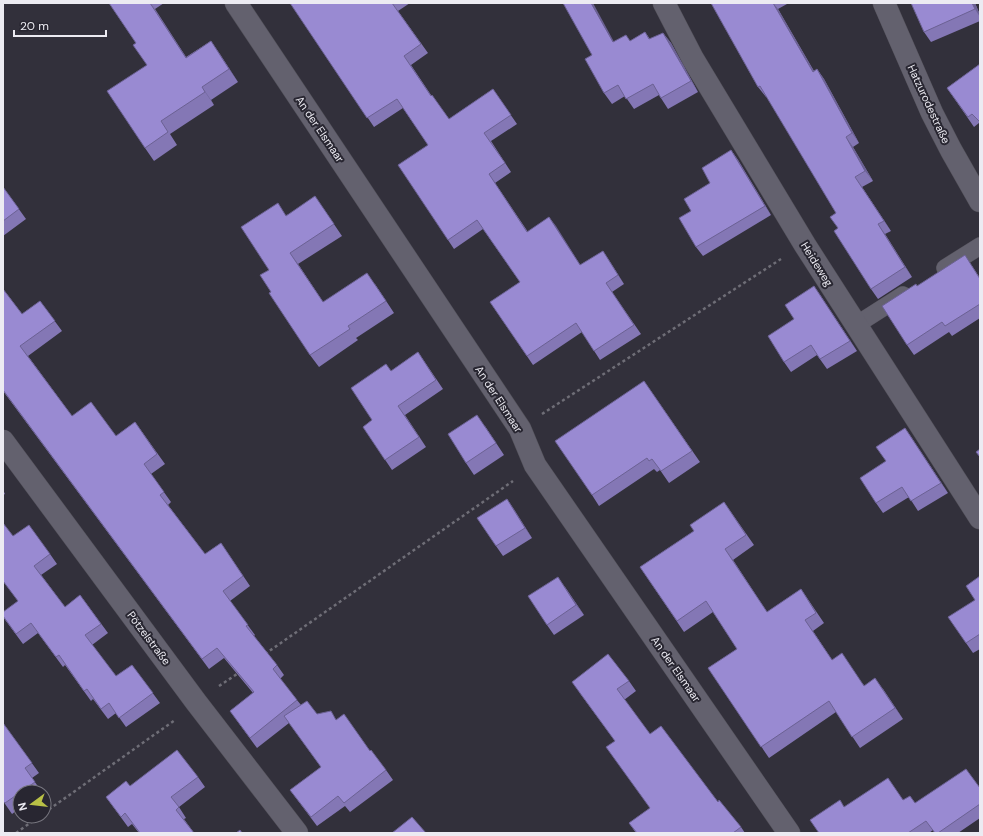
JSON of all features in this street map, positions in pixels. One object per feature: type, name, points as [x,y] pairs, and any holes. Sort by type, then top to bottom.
[{"type":"street","name":"An der Elsmaar","points":[[236,3],[520,429],[535,465],[789,833]]},
{"type":"street","name":"Heideweg","points":[[664,3],[693,59],[805,245],[980,518]]},
{"type":"street","name":"Hatzurodestraße","points":[[884,3],[932,113],[980,201]]},
{"type":"street","name":"Pötzelstraße","points":[[3,441],[196,702],[298,833]]},
{"type":"lane","points":[[856,325],[980,246]]},
{"type":"path","points":[[520,429],[778,261],[805,245]]},
{"type":"path","points":[[264,655],[535,465]]},
{"type":"path","points":[[52,807],[183,714],[196,702],[244,669]]},
{"type":"path","points":[[16,833],[29,824]]},
{"type":"building","points":[[109,3],[150,3],[186,58],[211,41],[229,69],[202,87],[205,92],[161,121],[168,132],[145,148],[107,91],[147,65],[133,45],[136,43]]},
{"type":"building","points":[[290,3],[392,3],[421,44],[404,56],[431,96],[432,95],[449,119],[493,89],[511,115],[484,133],[505,163],[489,174],[527,232],[549,217],[580,265],[603,251],[618,275],[606,283],[634,325],[594,351],[576,323],[527,356],[490,302],[520,282],[477,220],[448,240],[398,165],[428,145],[397,99],[367,118]]},
{"type":"building","points":[[563,3],[591,3],[613,42],[626,35],[630,41],[645,32],[649,39],[663,33],[691,81],[661,98],[653,84],[626,99],[618,85],[604,93],[585,59],[592,55]]},
{"type":"building","points":[[711,3],[773,3],[813,72],[817,69],[852,133],[846,137],[865,171],[855,177],[884,221],[878,224],[905,267],[871,289],[834,231],[838,228],[830,217],[836,213],[760,86],[758,87]]},
{"type":"building","points":[[911,3],[972,3],[975,9],[924,32]]},
{"type":"building","points":[[980,64],[980,122],[972,114],[968,117],[947,88]]},
{"type":"building","points":[[731,150],[765,206],[696,247],[679,218],[691,211],[684,199],[710,183],[702,168]]},
{"type":"building","points":[[3,187],[19,209],[3,221]]},
{"type":"building","points":[[315,196],[334,224],[290,253],[323,302],[367,273],[386,301],[348,326],[350,329],[310,355],[269,293],[271,292],[260,275],[269,270],[241,227],[278,203],[286,216]]},
{"type":"building","points":[[965,255],[980,279],[980,304],[945,326],[942,322],[907,345],[882,306],[916,284],[917,286]]},
{"type":"building","points":[[814,286],[850,341],[820,359],[811,345],[784,362],[768,336],[794,319],[785,305]]},
{"type":"building","points":[[3,289],[22,314],[40,301],[55,321],[20,346],[72,416],[91,402],[116,436],[135,422],[157,454],[144,464],[164,492],[160,495],[205,554],[221,543],[243,576],[223,591],[248,625],[246,626],[277,665],[273,669],[297,700],[250,738],[230,711],[254,692],[217,648],[202,659],[3,390]]},
{"type":"building","points":[[418,352],[436,380],[398,406],[419,437],[385,460],[363,427],[372,420],[351,388],[386,364],[391,371]]},
{"type":"building","points":[[644,381],[692,451],[661,471],[652,459],[649,461],[647,458],[592,495],[555,441]]},
{"type":"building","points":[[477,415],[496,443],[466,463],[448,434]]},
{"type":"building","points":[[905,428],[941,483],[911,501],[902,487],[876,503],[860,478],[886,461],[876,447]]},
{"type":"building","points":[[980,449],[980,457],[976,452]]},
{"type":"building","points":[[507,499],[525,528],[496,546],[477,518]]},
{"type":"building","points":[[724,502],[746,535],[725,549],[767,612],[801,589],[816,613],[805,620],[832,660],[842,653],[864,686],[875,678],[895,708],[852,737],[829,701],[761,747],[708,668],[737,649],[706,601],[677,621],[640,567],[694,531],[690,525]]},
{"type":"building","points":[[3,523],[13,536],[29,525],[50,554],[34,566],[65,607],[80,595],[101,624],[85,635],[116,676],[132,665],[153,693],[119,718],[109,703],[101,709],[87,689],[84,691],[59,655],[56,657],[31,623],[16,634],[3,616],[3,612],[18,601],[3,581]]},
{"type":"building","points":[[980,576],[980,634],[966,643],[948,617],[975,600],[966,586]]},
{"type":"building","points":[[558,577],[576,605],[547,625],[528,596]]},
{"type":"building","points":[[608,654],[629,681],[617,689],[650,734],[661,726],[718,802],[719,800],[741,827],[733,833],[637,833],[629,823],[650,808],[606,747],[615,741],[572,682]]},
{"type":"building","points":[[307,701],[317,714],[331,711],[336,720],[344,714],[370,751],[371,750],[386,770],[344,803],[338,796],[311,817],[290,790],[321,767],[284,716]]},
{"type":"building","points":[[3,723],[32,763],[25,768],[35,782],[32,784],[12,784],[12,798],[5,803],[3,801]]},
{"type":"building","points":[[177,750],[198,777],[171,797],[179,807],[176,810],[194,833],[140,833],[125,813],[121,817],[106,797],[126,781],[130,786]]},
{"type":"building","points":[[966,769],[980,788],[980,804],[938,833],[935,833],[926,821],[908,833],[819,833],[810,820],[840,800],[844,807],[888,778],[903,800],[910,796],[915,803]]},
{"type":"building","points":[[412,817],[426,833],[392,833]]}]
